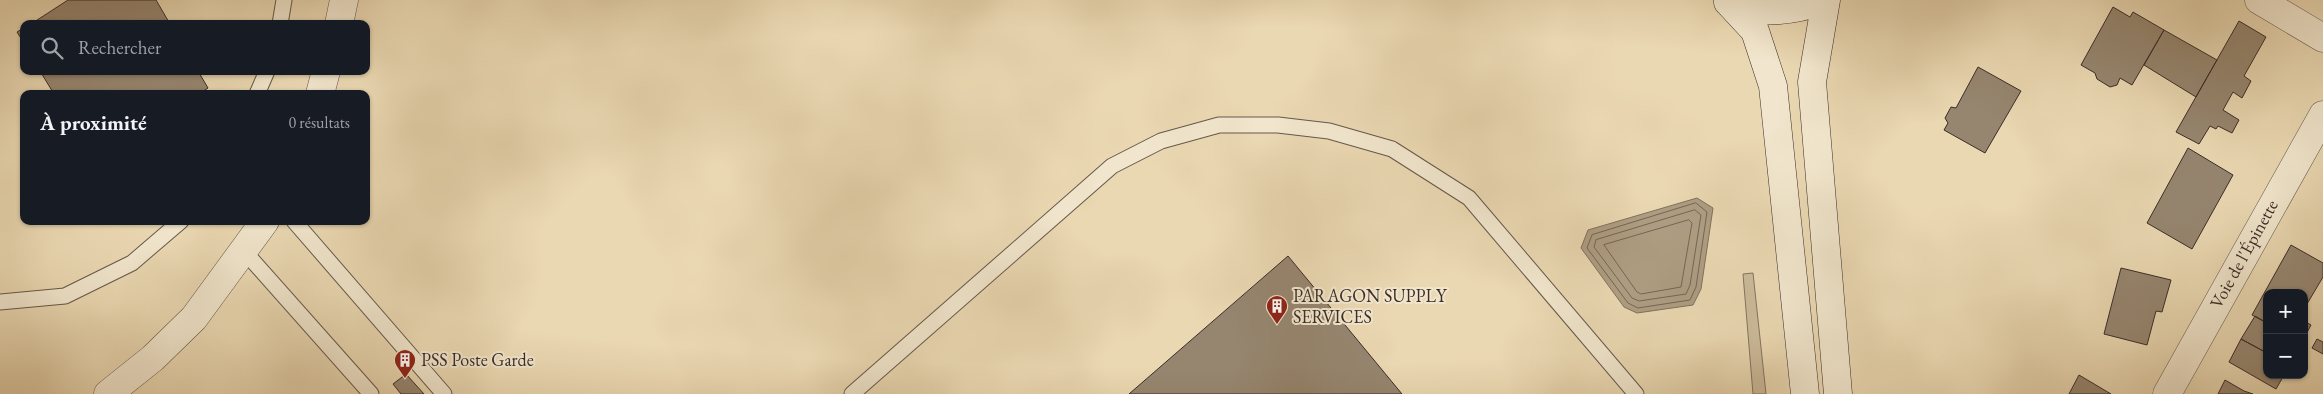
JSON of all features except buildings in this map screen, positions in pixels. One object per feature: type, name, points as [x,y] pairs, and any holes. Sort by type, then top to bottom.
[{"type":"main road","points":[[340,20],[344,0]]},
{"type":"main road","points":[[1727,1],[1748,9],[1788,10],[1825,0],[1812,82],[1838,394]]},
{"type":"main road","points":[[2259,0],[2323,38]]},
{"type":"main road","points":[[1727,1],[1756,31],[1773,86],[1805,394]]},
{"type":"main road","points":[[321,90],[325,75]]},
{"type":"main road","name":"Voie de l'Épinette","points":[[2167,394],[2323,114]]},
{"type":"main road","points":[[108,394],[153,358],[194,318],[262,225]]},
{"type":"lane","points":[[281,20],[284,0]]},
{"type":"lane","points":[[259,90],[265,75]]},
{"type":"lane","points":[[852,394],[1112,166],[1161,141],[1219,125],[1278,125],[1329,130],[1392,149],[1469,198],[1636,394]]},
{"type":"lane","points":[[0,302],[65,296],[132,263],[176,225]]},
{"type":"lane","points":[[297,225],[444,394]]},
{"type":"lane","points":[[244,251],[371,394]]},
{"type":"shaded area","points":[[1753,273],[1766,394],[1753,394],[1743,274]]},
{"type":"water","points":[[1697,198],[1713,208],[1701,289],[1693,305],[1637,313],[1624,307],[1581,248],[1588,230]]},
{"type":"place","name":"PARAGON SUPPLY SERVICES","points":[[1277,325]]},
{"type":"place","name":"PSS Poste Garde","points":[[405,379]]}]
